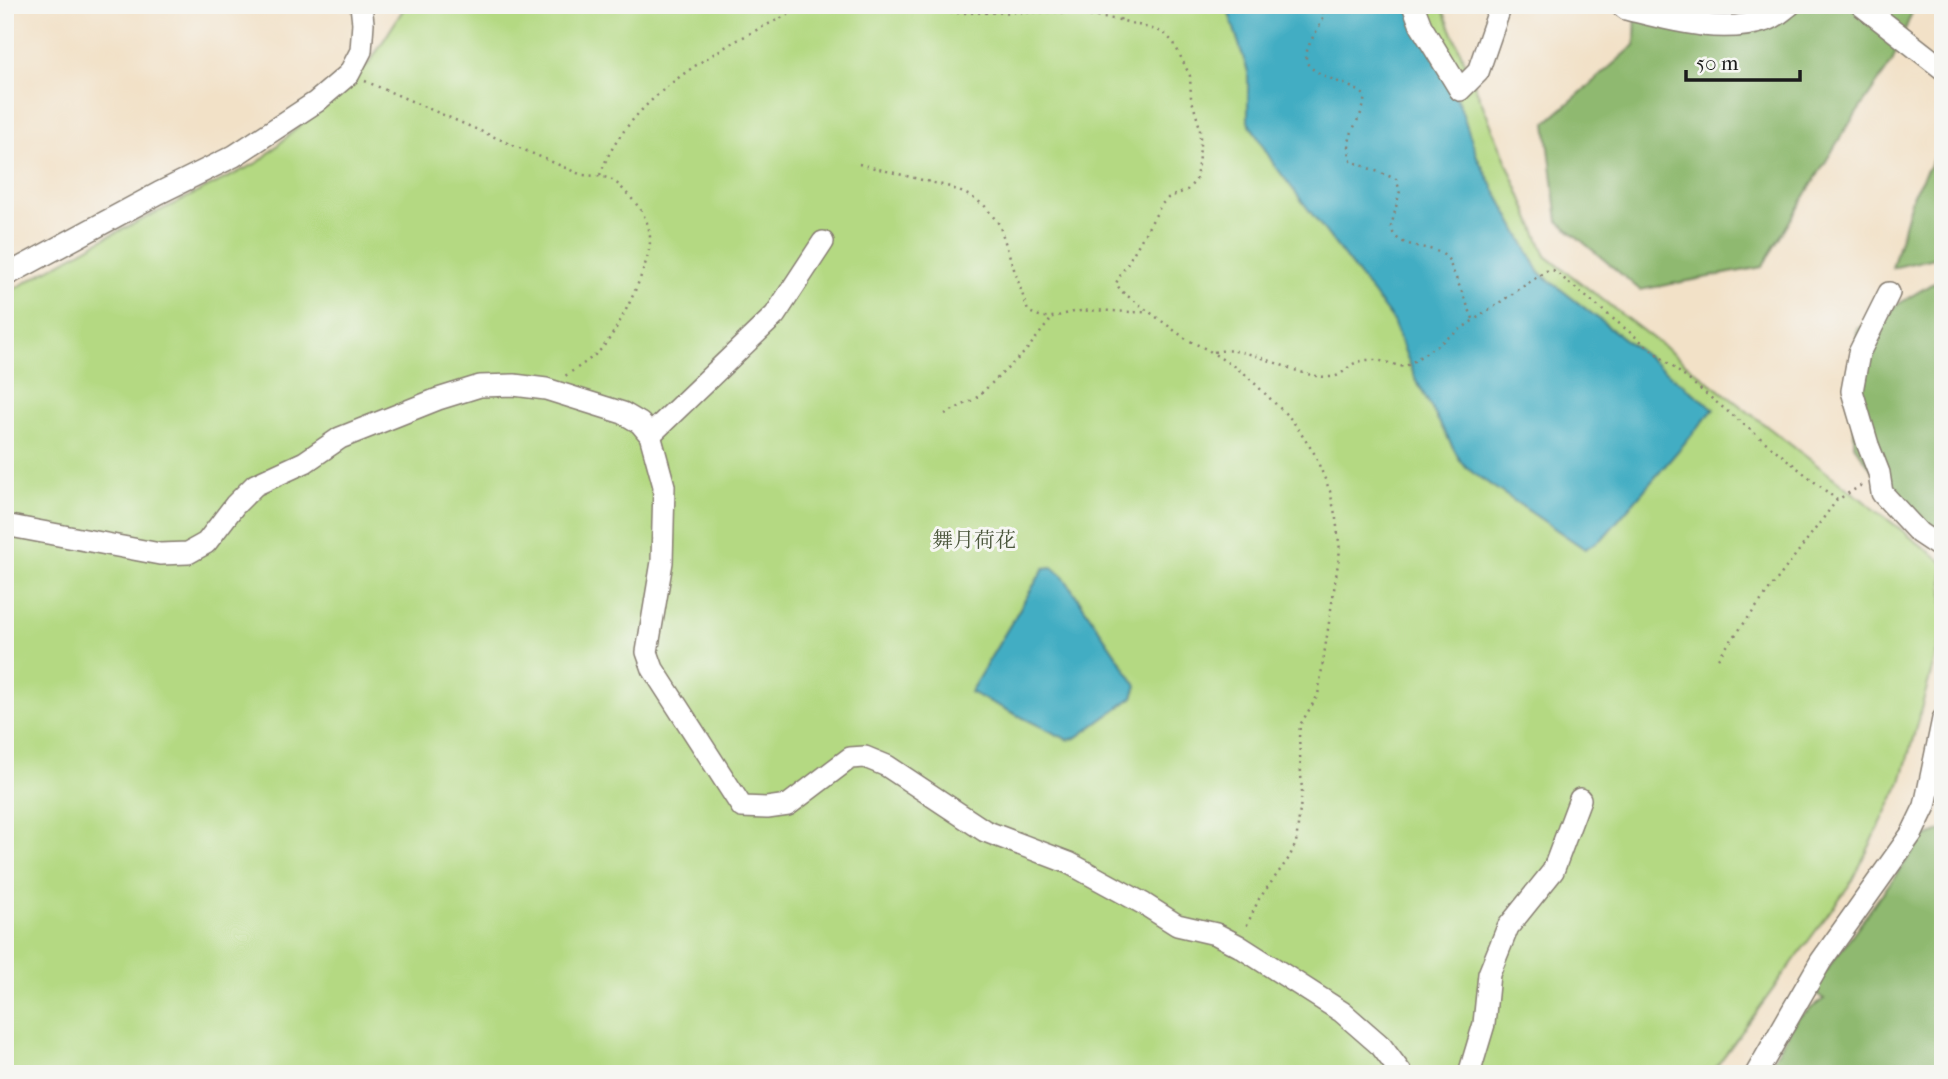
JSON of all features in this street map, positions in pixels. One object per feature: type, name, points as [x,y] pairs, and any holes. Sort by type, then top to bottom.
[{"type":"street","points":[[5,276],[234,156],[316,102],[349,74],[361,51],[361,5]]},
{"type":"street","points":[[1413,5],[1422,26],[1460,90],[1478,72],[1501,5]]},
{"type":"street","points":[[1622,5],[1626,9],[1687,24],[1732,25],[1768,20],[1790,5]]},
{"type":"street","points":[[1861,5],[1943,69]]},
{"type":"street","points":[[650,435],[775,315],[822,242]]},
{"type":"street","points":[[1889,293],[1859,353],[1853,391],[1879,474],[1882,493],[1919,533],[1943,549]]},
{"type":"street","points":[[5,525],[160,554],[188,553],[206,543],[234,505],[255,485],[305,462],[340,438],[438,399],[480,386],[514,385],[546,389],[623,413],[640,423],[650,435],[664,486],[662,562],[647,652],[653,669],[742,807],[788,805],[850,758],[865,757],[887,766],[985,831],[1069,863],[1177,925],[1216,934],[1239,946],[1342,1012],[1381,1046],[1402,1074]]},
{"type":"street","points":[[1756,1074],[1821,961],[1934,806],[1943,719]]},
{"type":"street","points":[[1469,1074],[1484,1024],[1489,974],[1498,950],[1508,927],[1553,871],[1580,799]]},
{"type":"path","points":[[600,175],[607,155],[625,127],[656,96],[752,30],[810,5]]},
{"type":"path","points":[[916,5],[951,13],[1057,12],[1120,20],[1164,32],[1174,43],[1189,76],[1199,128],[1196,180],[1187,190],[1168,198],[1162,204],[1115,283],[1121,292],[1147,312],[1244,373],[1292,420],[1314,453],[1329,491],[1340,550],[1318,695],[1300,725],[1302,792],[1296,843],[1289,858],[1259,899],[1239,946]]},
{"type":"path","points":[[1120,20],[1128,5]]},
{"type":"path","points":[[1321,5],[1324,16],[1310,43],[1306,64],[1312,70],[1357,88],[1364,95],[1364,105],[1347,142],[1351,160],[1396,178],[1400,191],[1391,227],[1392,233],[1403,242],[1444,253],[1474,321]]},
{"type":"path","points":[[349,74],[582,175],[600,175],[614,179],[638,206],[647,222],[650,239],[648,257],[634,292],[607,342],[590,360],[546,389]]},
{"type":"path","points":[[859,164],[950,187],[984,205],[999,224],[1028,311],[1040,318],[1080,311],[1147,312]]},
{"type":"path","points":[[1212,352],[1234,350],[1313,375],[1331,377],[1340,375],[1354,363],[1366,360],[1376,359],[1405,367],[1546,271],[1553,270],[1838,500]]},
{"type":"path","points":[[945,414],[975,399],[1024,352],[1052,318]]},
{"type":"path","points":[[1718,658],[1838,500],[1879,474]]},
{"type":"green space","name":"舞月荷花","points":[[406,5],[1441,5],[1546,256],[1943,562],[1943,629],[1901,782],[1853,880],[1711,1074],[5,1074],[5,294],[105,238],[259,162],[370,62]]},
{"type":"green space","points":[[1636,5],[1915,5],[1892,62],[1843,133],[1762,267],[1640,290],[1558,221],[1546,123],[1635,45]]},
{"type":"green space","points":[[1943,143],[1943,215],[1935,258],[1892,268],[1913,194]]},
{"type":"green space","points":[[1943,277],[1943,540],[1909,520],[1854,445],[1857,329]]},
{"type":"green space","points":[[1943,830],[1943,1074],[1779,1074],[1769,1067],[1796,1019],[1824,999],[1810,992],[1923,838]]},
{"type":"water","points":[[1225,5],[1408,5],[1459,103],[1478,159],[1540,273],[1714,409],[1603,538],[1585,549],[1473,473],[1461,462],[1416,380],[1392,319],[1273,163],[1248,121],[1248,72]]},
{"type":"water","points":[[1052,567],[1063,576],[1137,686],[1133,697],[1076,738],[1068,740],[970,692],[1044,568]]}]
